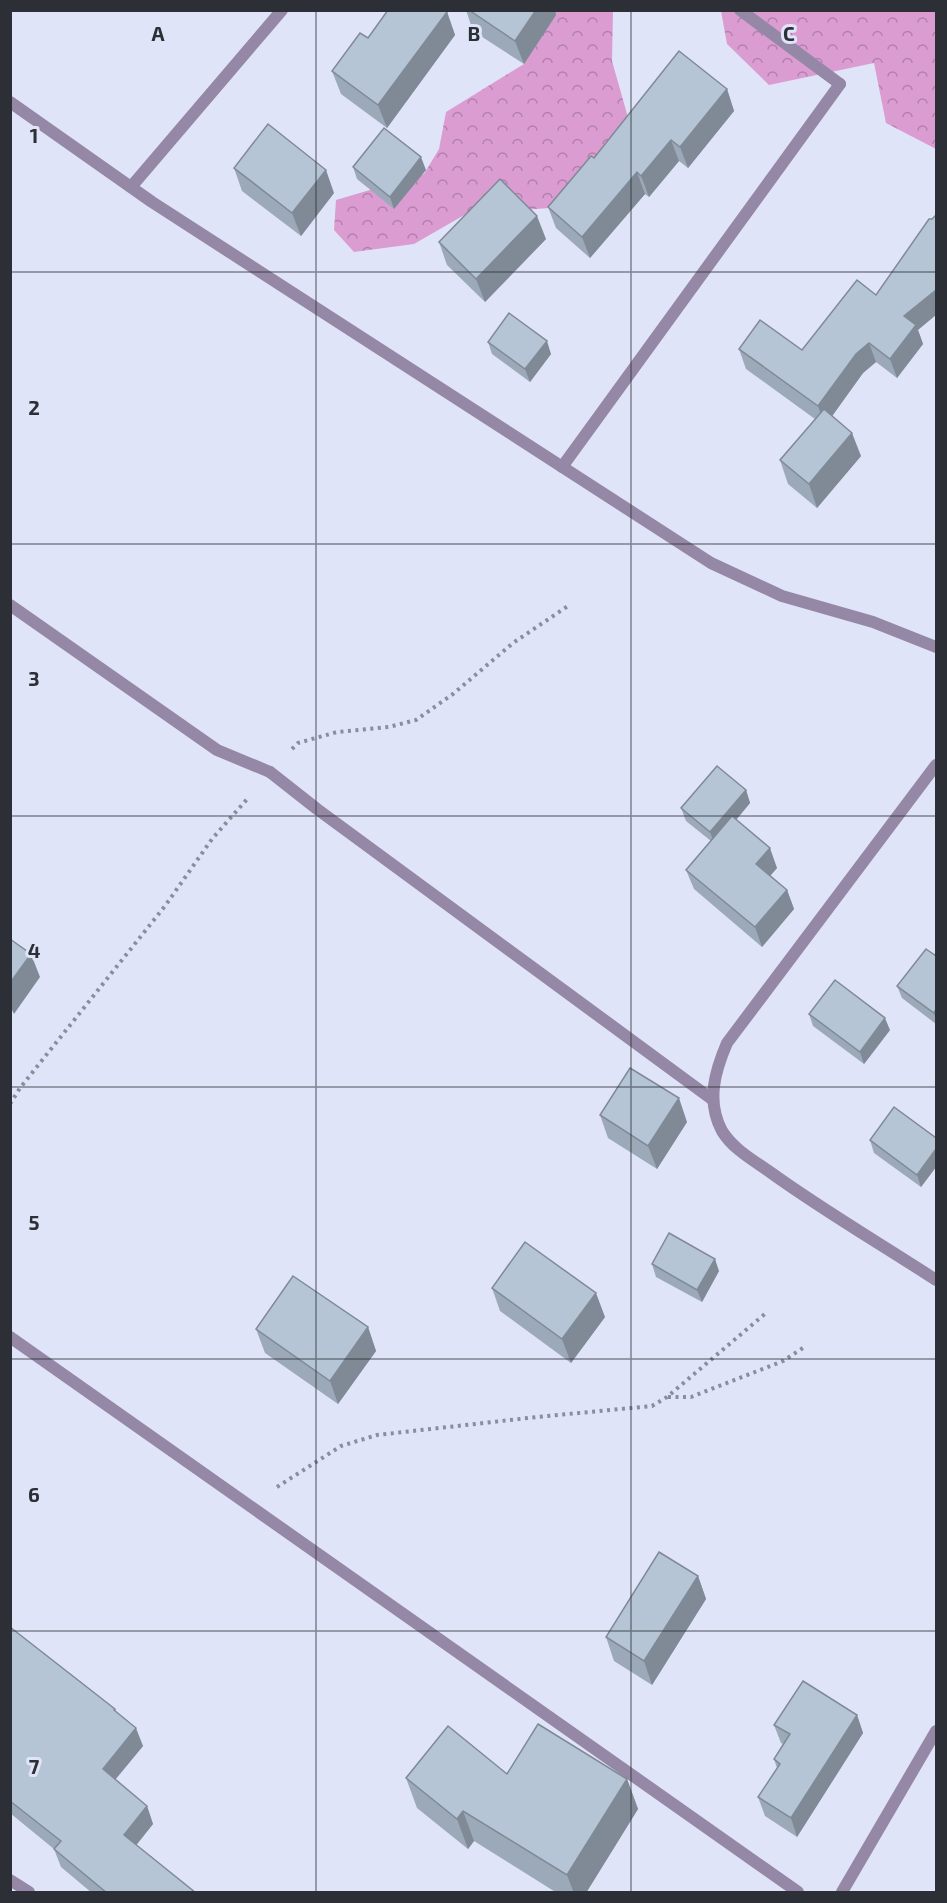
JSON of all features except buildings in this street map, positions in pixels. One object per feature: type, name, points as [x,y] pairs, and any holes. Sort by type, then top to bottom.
[{"type":"street","points":[[131,187],[282,10]]},
{"type":"street","points":[[562,467],[840,84],[740,10]]},
{"type":"street","points":[[10,102],[131,187],[711,564],[782,596],[873,622],[936,647]]},
{"type":"street","points":[[10,604],[217,750],[270,772],[713,1100]]},
{"type":"street","points":[[936,765],[728,1043],[717,1066],[713,1100],[714,1111],[723,1131],[735,1148],[796,1191],[936,1280]]},
{"type":"street","points":[[10,1337],[798,1893]]},
{"type":"street","points":[[842,1893],[936,1731]]},
{"type":"street","points":[[10,1880],[29,1893]]},
{"type":"path","points":[[10,1104],[20,1088],[165,906],[212,839],[298,743],[337,732],[389,727],[416,720],[453,694],[513,643],[568,606]]},
{"type":"path","points":[[249,1505],[340,1446],[377,1435],[652,1406],[667,1397],[766,1313]]},
{"type":"path","points":[[667,1397],[691,1397],[783,1361],[806,1346]]},
{"type":"green space","points":[[540,11],[613,11],[612,61],[629,121],[591,205],[466,214],[414,244],[354,252],[334,230],[336,200],[424,174],[439,149],[446,112],[524,64]]},
{"type":"green space","points":[[721,11],[936,11],[936,149],[886,123],[874,63],[769,85],[727,44]]}]
